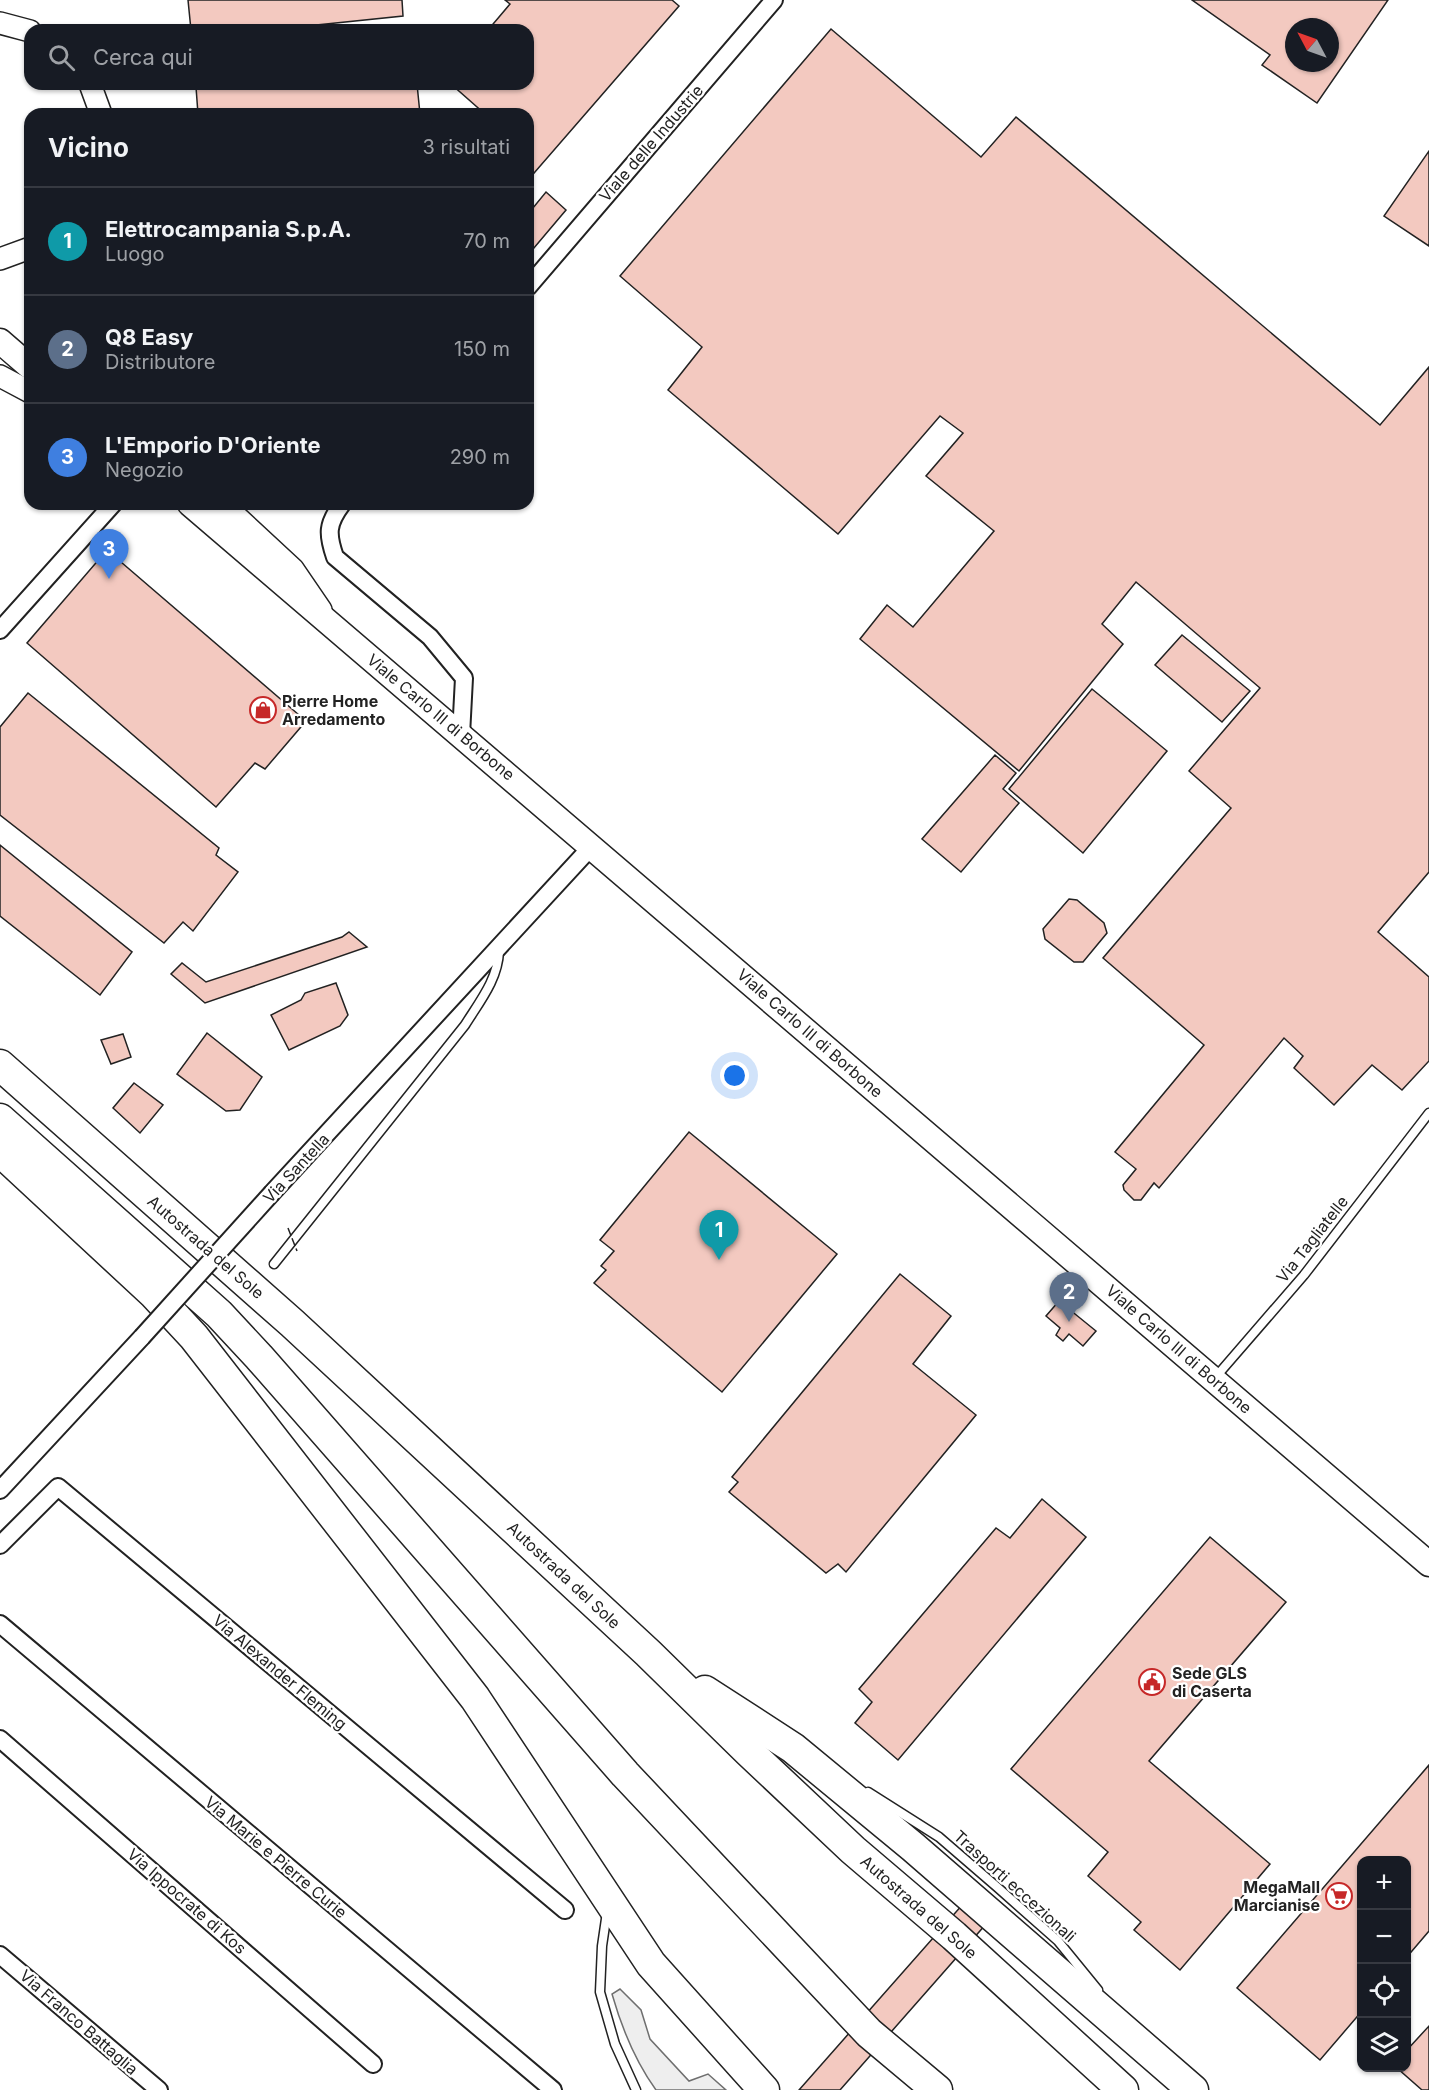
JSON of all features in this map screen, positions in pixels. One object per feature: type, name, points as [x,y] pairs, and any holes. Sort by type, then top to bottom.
[{"type":"highway","name":"Autostrada del Sole","points":[[0,1065],[292,1323],[648,1653],[748,1752],[853,1850],[954,1936],[1123,2090]]},
{"type":"highway","points":[[0,1119],[219,1314],[625,1774],[869,2033],[937,2090]]},
{"type":"highway","points":[[0,1151],[154,1294],[194,1337],[475,1698],[651,1964],[764,2090]]},
{"type":"highway","points":[[648,1653],[793,1748],[913,1846],[1193,2090]]},
{"type":"main road","points":[[0,341],[24,362]]},
{"type":"main road","name":"Viale Carlo III di Borbone","points":[[197,510],[1429,1564]]},
{"type":"street","name":"Viale delle Industrie","points":[[534,280],[774,0]]},
{"type":"street","points":[[0,23],[24,29]]},
{"type":"street","points":[[92,90],[99,108]]},
{"type":"street","points":[[0,259],[24,251]]},
{"type":"street","points":[[0,376],[24,389]]},
{"type":"street","points":[[0,630],[108,510]]},
{"type":"street","points":[[229,510],[293,569],[330,623]]},
{"type":"street","points":[[338,510],[333,517],[329,538],[335,556],[430,637],[464,678],[461,735]]},
{"type":"street","name":"Via Santella","points":[[0,1490],[592,846]]},
{"type":"street","name":"Via Alexander Fleming","points":[[0,1545],[58,1487],[565,1910]]},
{"type":"street","name":"Via Marie e Pierre Curie","points":[[0,1624],[553,2090]]},
{"type":"street","name":"Via Ippocrate di Kos","points":[[0,1739],[373,2064]]},
{"type":"street","name":"Via Franco Battaglia","points":[[0,1954],[159,2090]]},
{"type":"lane","points":[[274,1264],[465,1025],[491,984],[499,965],[500,946]]},
{"type":"lane","name":"Via Tagliatelle","points":[[1214,1379],[1304,1275],[1429,1113]]},
{"type":"lane","points":[[793,1748],[846,1779]]},
{"type":"lane","name":"Trasporti eccezionali","points":[[864,1790],[939,1837],[998,1887],[1058,1941],[1104,1998]]},
{"type":"lane","points":[[609,1900],[602,1946],[600,1992],[615,2044],[636,2090]]},
{"type":"lane","points":[[1111,2007],[1179,2090]]},
{"type":"shaded area","points":[[620,1989],[641,2010],[650,2039],[689,2081],[708,2074],[726,2090],[656,2090],[635,2056],[620,2020],[612,1994]]},
{"type":"building","points":[[188,0],[402,0],[403,16],[326,24],[190,24]]},
{"type":"building","points":[[505,0],[672,0],[679,6],[534,173],[534,108],[478,108],[458,90],[534,90],[534,24],[493,24],[510,4]]},
{"type":"building","points":[[1192,0],[1388,0],[1339,71],[1339,18],[1285,18],[1285,72],[1338,72],[1317,103],[1262,65],[1270,55]]},
{"type":"building","points":[[831,29],[981,157],[1016,117],[1380,425],[1429,367],[1429,872],[1378,932],[1429,977],[1429,1061],[1402,1090],[1372,1065],[1334,1105],[1294,1068],[1303,1056],[1284,1038],[1159,1188],[1154,1183],[1141,1200],[1134,1200],[1124,1190],[1123,1185],[1136,1169],[1115,1152],[1204,1045],[1103,958],[1231,808],[1189,771],[1260,688],[1136,582],[1102,624],[1123,644],[1019,771],[860,639],[887,605],[913,627],[994,531],[926,476],[963,433],[940,416],[838,534],[668,390],[702,347],[620,276]]},
{"type":"building","points":[[196,90],[418,90],[419,108],[198,108]]},
{"type":"building","points":[[1429,151],[1429,246],[1384,216]]},
{"type":"building","points":[[546,192],[566,210],[534,248],[534,207]]},
{"type":"building","points":[[107,550],[306,721],[265,769],[255,763],[216,807],[27,643]]},
{"type":"building","points":[[1182,635],[1250,691],[1222,722],[1155,665]]},
{"type":"building","points":[[1092,689],[1167,751],[1083,853],[1009,789]]},
{"type":"building","points":[[28,693],[219,848],[216,855],[238,872],[193,931],[183,922],[164,943],[0,815],[0,727]]},
{"type":"building","points":[[995,755],[1016,773],[1003,789],[1019,803],[961,872],[922,839]]},
{"type":"building","points":[[0,845],[132,952],[100,995],[0,916]]},
{"type":"building","points":[[1069,899],[1077,900],[1104,923],[1107,933],[1083,962],[1074,962],[1045,939],[1043,929]]},
{"type":"building","points":[[349,932],[367,947],[205,1003],[171,974],[182,963],[206,982],[342,937]]},
{"type":"building","points":[[336,983],[348,1015],[340,1026],[289,1050],[271,1015],[301,1000],[305,993]]},
{"type":"building","points":[[207,1033],[262,1077],[240,1110],[226,1111],[177,1074]]},
{"type":"building","points":[[123,1034],[131,1057],[111,1064],[101,1040]]},
{"type":"building","points":[[134,1083],[163,1105],[140,1133],[113,1108]]},
{"type":"building","points":[[689,1132],[837,1254],[722,1392],[594,1283],[606,1270],[601,1266],[614,1251],[600,1240]]},
{"type":"building","points":[[900,1274],[951,1316],[913,1364],[976,1415],[846,1572],[838,1564],[826,1573],[729,1492],[738,1482],[732,1477]]},
{"type":"building","points":[[1059,1301],[1096,1331],[1083,1346],[1069,1334],[1063,1341],[1056,1335],[1060,1328],[1046,1316]]},
{"type":"building","points":[[1042,1499],[1086,1537],[898,1760],[855,1723],[872,1702],[859,1689],[996,1528],[1010,1538]]},
{"type":"building","name":"Sede GLS di Caserta","points":[[1210,1537],[1286,1602],[1149,1761],[1270,1864],[1180,1970],[1134,1930],[1141,1922],[1088,1876],[1108,1852],[1011,1769]]},
{"type":"building","name":"MegaMall Marcianise","points":[[1429,1765],[1429,1931],[1411,1952],[1411,1856],[1357,1856],[1357,2017],[1320,2060],[1237,1988]]},
{"type":"building","points":[[978,1887],[1001,1907],[840,2090],[799,2090]]},
{"type":"building","points":[[1429,2026],[1429,2090],[1422,2090],[1402,2072],[1411,2072],[1411,2046]]},
{"type":"fence","points":[[288,1228],[297,1251]]},
{"type":"place","name":"L'Emporio D'Oriente","points":[[109,579]]},
{"type":"place","name":"Pierre Home Arredamento","points":[[263,710]]},
{"type":"place","name":"Elettrocampania S.p.A.","points":[[719,1260]]},
{"type":"place","name":"Q8 Easy","points":[[1069,1322]]},
{"type":"place","name":"Sede GLS di Caserta","points":[[1152,1682]]},
{"type":"place","name":"MegaMall Marcianise","points":[[1339,1896]]}]
